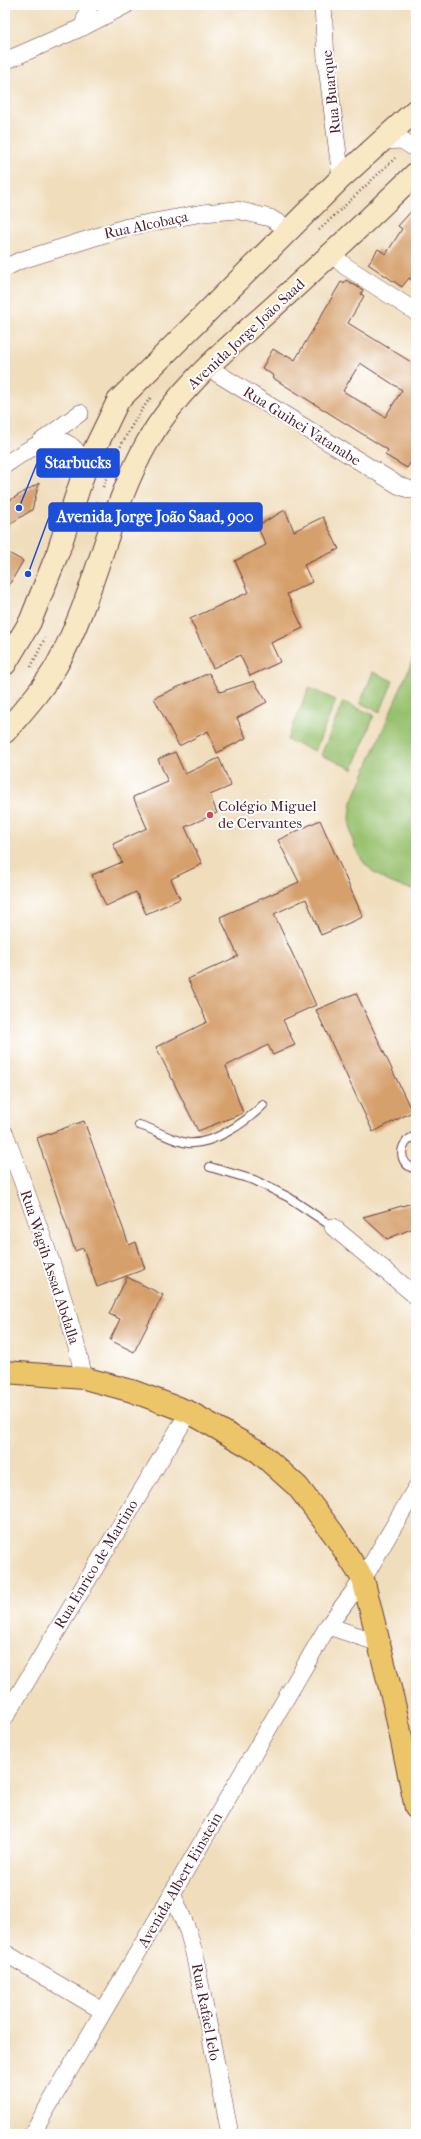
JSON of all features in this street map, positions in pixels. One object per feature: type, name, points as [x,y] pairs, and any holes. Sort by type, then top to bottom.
[{"type":"main road","points":[[5,664],[30,622],[58,552],[85,469],[118,402],[341,178],[416,110]]},
{"type":"main road","name":"Avenida Jorge João Saad","points":[[5,732],[27,708],[57,666],[93,581],[111,527],[148,441],[170,408],[207,367],[332,254],[416,173]]},
{"type":"main road","points":[[5,1372],[84,1378],[132,1391],[189,1412],[259,1452],[298,1487],[333,1533],[363,1579],[395,1708],[416,1808]]},
{"type":"street","points":[[83,27],[89,5]]},
{"type":"street","points":[[5,61],[83,27],[126,5]]},
{"type":"street","name":"Rua Buarque","points":[[323,5],[326,59],[341,178]]},
{"type":"street","points":[[383,141],[402,140],[416,149]]},
{"type":"street","name":"Rua Alcobaça","points":[[5,268],[26,259],[127,227],[203,213],[237,210],[270,218],[289,229]]},
{"type":"street","points":[[332,254],[345,266],[416,312]]},
{"type":"street","name":"Rua Guihei Vatanabe","points":[[207,367],[398,485],[410,490],[416,489]]},
{"type":"street","points":[[5,465],[80,413]]},
{"type":"street","points":[[37,444],[54,441],[65,443],[77,452],[85,469]]},
{"type":"street","name":"Rua Wagih Assad Abdalla","points":[[5,1134],[63,1296],[75,1334],[84,1378]]},
{"type":"street","points":[[333,1227],[416,1296]]},
{"type":"street","name":"Rua Enrico de Martino","points":[[5,1717],[94,1567],[189,1412]]},
{"type":"street","name":"Avenida Albert Einstein","points":[[32,2134],[328,1626],[363,1579],[416,1488]]},
{"type":"street","points":[[328,1626],[379,1643]]},
{"type":"street","name":"Rua Rafael Ielo","points":[[172,1893],[188,1931],[194,1953],[230,2134]]},
{"type":"street","points":[[5,1953],[103,2011]]},
{"type":"lane","points":[[139,1125],[188,1142],[202,1141],[245,1122],[263,1105]]},
{"type":"lane","points":[[416,1136],[407,1141],[402,1150],[404,1162],[408,1166],[416,1169]]},
{"type":"lane","points":[[210,1167],[254,1180],[288,1197],[333,1227]]},
{"type":"green space","points":[[416,652],[416,889],[412,889],[396,885],[382,878],[370,869],[361,859],[355,847],[351,833],[350,818],[352,802]]},
{"type":"green space","points":[[373,672],[393,681],[380,712],[360,703]]},
{"type":"green space","points":[[309,688],[336,700],[315,751],[287,740]]},
{"type":"green space","points":[[343,702],[374,715],[353,769],[321,755]]},
{"type":"building","points":[[416,206],[416,283],[409,278],[402,287],[368,264],[378,249],[386,254],[402,229],[398,226]]},
{"type":"building","points":[[346,280],[363,290],[361,294],[364,296],[348,323],[416,365],[416,454],[407,468],[385,455],[388,450],[273,378],[274,376],[262,368],[273,349],[286,357],[287,355],[295,360],[341,282],[344,283]],"holes":[[[360,363],[402,390],[385,417],[343,391]]]},
{"type":"building","points":[[39,483],[32,510],[5,527],[5,503]]},
{"type":"building","points":[[285,510],[294,531],[323,517],[339,549],[304,565],[312,582],[287,594],[303,628],[271,643],[280,662],[250,676],[240,655],[213,668],[190,619],[249,592],[235,561],[266,545],[257,526]]},
{"type":"building","points":[[5,551],[23,561],[5,592]]},
{"type":"building","points":[[209,673],[220,692],[254,681],[267,702],[237,718],[246,738],[217,753],[208,731],[179,746],[154,698]]},
{"type":"building","points":[[175,752],[185,774],[219,758],[231,786],[210,795],[217,813],[185,827],[202,864],[171,879],[180,899],[146,914],[136,892],[106,906],[92,875],[122,862],[113,844],[147,828],[133,797],[168,782],[158,759]]},
{"type":"building","points":[[320,820],[363,917],[321,935],[306,899],[274,914],[316,1005],[283,1020],[295,1045],[273,1055],[268,1045],[226,1066],[243,1113],[198,1131],[156,1047],[207,1022],[188,979],[238,956],[220,917],[299,882],[278,840]]},
{"type":"building","points":[[356,993],[412,1112],[373,1132],[316,1010]]},
{"type":"building","points":[[84,1121],[129,1245],[136,1242],[145,1269],[97,1287],[83,1248],[75,1251],[37,1138]]},
{"type":"building","points":[[416,1202],[416,1227],[387,1239],[363,1217]]},
{"type":"building","points":[[127,1277],[163,1295],[134,1352],[110,1340],[120,1319],[109,1314]]},
{"type":"place","name":"Starbucks","points":[[19,508]]},
{"type":"place","name":"Avenida Jorge João Saad, 900","points":[[28,574]]},
{"type":"place","name":"Colégio Miguel de Cervantes","points":[[210,815]]}]
